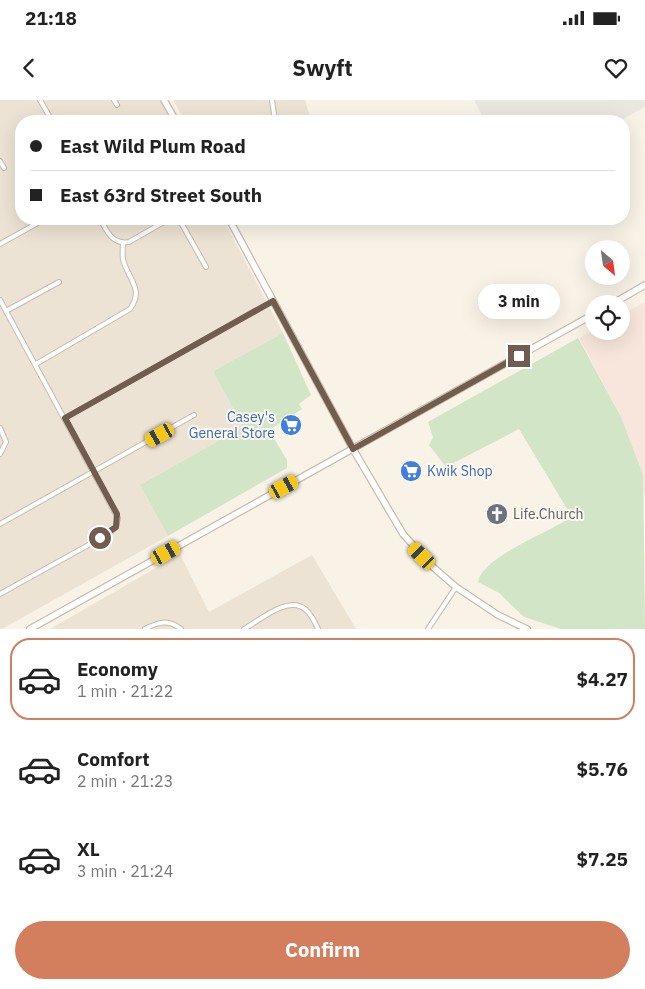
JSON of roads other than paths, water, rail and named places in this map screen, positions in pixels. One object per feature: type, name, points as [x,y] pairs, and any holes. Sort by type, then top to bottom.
[{"type":"main road","points":[[164,100],[173,115]]},
{"type":"main road","points":[[232,225],[353,449],[403,534],[433,567],[456,587],[498,615],[527,629]]},
{"type":"main road","points":[[628,295],[645,285]]},
{"type":"main road","points":[[30,629],[585,319]]},
{"type":"street","points":[[40,100],[49,115]]},
{"type":"street","points":[[114,100],[117,105]]},
{"type":"street","points":[[272,100],[274,115]]},
{"type":"street","points":[[0,161],[4,168]]},
{"type":"street","points":[[0,244],[34,225]]},
{"type":"street","points":[[104,225],[110,236],[123,243],[129,242],[159,225]]},
{"type":"street","points":[[182,225],[206,267]]},
{"type":"street","points":[[36,364],[130,309],[135,301],[137,291],[123,260],[123,243]]},
{"type":"street","points":[[6,311],[59,282]]},
{"type":"street","points":[[0,300],[117,514],[117,524],[110,533],[0,594]]},
{"type":"street","points":[[65,418],[273,301]]},
{"type":"street","points":[[0,524],[194,415]]},
{"type":"street","points":[[0,428],[6,442],[0,454]]},
{"type":"street","points":[[428,629],[456,587]]},
{"type":"street","points":[[244,629],[284,607],[296,604],[308,611],[318,629]]},
{"type":"street","points":[[145,629],[162,622],[169,623],[180,629]]},
{"type":"place","name":"Casey's General Store","points":[[291,425]]},
{"type":"place","name":"Kwik Shop","points":[[411,471]]},
{"type":"place","name":"Life.Church","points":[[497,514]]}]
